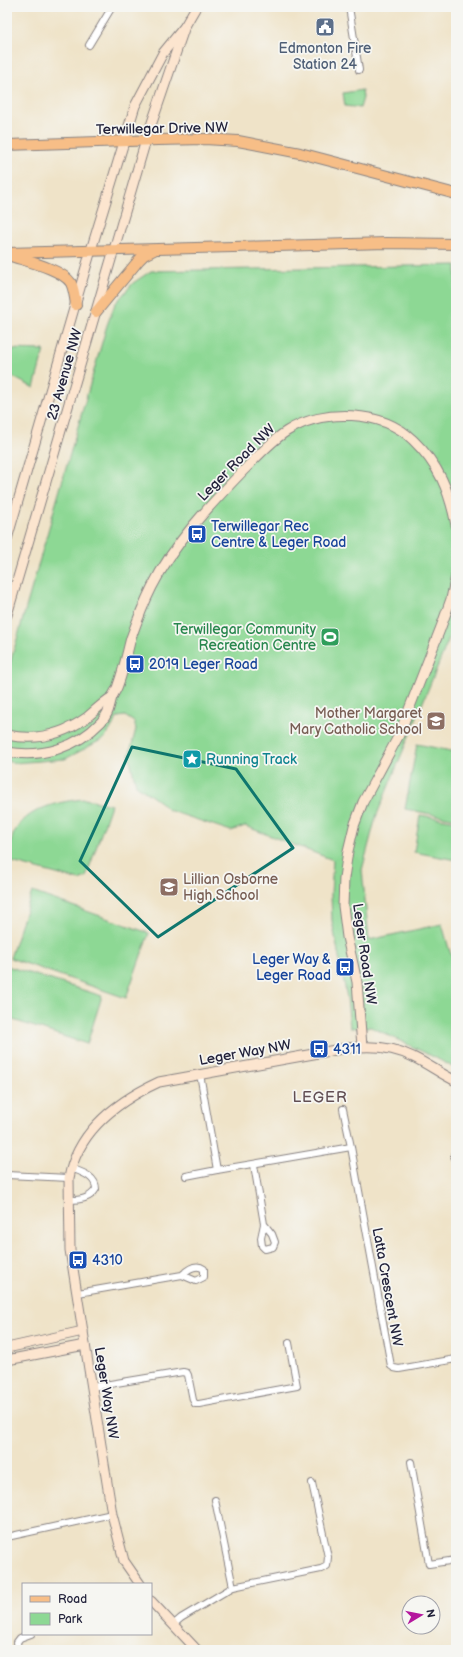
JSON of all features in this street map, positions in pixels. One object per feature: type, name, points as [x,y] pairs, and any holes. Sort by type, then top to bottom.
[{"type":"main road","name":"Terwillegar Drive NW","points":[[7,145],[146,140],[238,141],[272,147],[456,194]]},
{"type":"main road","points":[[7,254],[162,248],[387,243],[456,244]]},
{"type":"main road","points":[[96,312],[139,260],[148,253],[162,248]]},
{"type":"main road","points":[[7,254],[53,270],[66,277],[73,288],[76,304]]},
{"type":"street","points":[[89,45],[112,7]]},
{"type":"street","points":[[185,26],[196,7]]},
{"type":"street","points":[[349,7],[359,70]]},
{"type":"street","name":"23 Avenue NW","points":[[7,615],[146,140],[185,26]]},
{"type":"street","name":"23 Avenue NW","points":[[7,539],[91,250],[135,106],[164,53],[185,26]]},
{"type":"street","name":"Leger Road NW","points":[[7,752],[24,754],[47,752],[67,747],[91,732],[102,721],[109,712],[112,697],[118,685],[136,624],[153,586],[176,548],[216,499],[270,444],[288,430],[308,421],[341,415],[365,417],[389,425],[401,431],[412,439],[435,465],[450,498],[456,525]]},
{"type":"street","name":"Leger Road NW","points":[[362,1046],[357,982],[347,937],[343,906],[344,878],[348,851],[354,826],[364,802],[398,735],[439,634],[451,599],[456,576]]},
{"type":"street","points":[[7,735],[22,738],[44,737],[69,728],[86,718],[101,704],[112,697]]},
{"type":"street","name":"Leger Way NW","points":[[139,1583],[124,1561],[112,1514],[70,1250],[68,1200],[70,1173],[83,1142],[99,1122],[116,1106],[135,1093],[159,1082],[362,1046],[388,1049],[407,1054],[456,1081]]},
{"type":"street","points":[[200,1074],[218,1170]]},
{"type":"street","name":"Latta Crescent NW","points":[[343,1109],[391,1366],[399,1369],[456,1359]]},
{"type":"street","points":[[186,1176],[351,1147]]},
{"type":"street","points":[[456,1148],[454,1156],[456,1160]]},
{"type":"street","points":[[254,1165],[264,1224]]},
{"type":"street","points":[[7,1175],[70,1173],[86,1174],[94,1180],[96,1189],[93,1194],[80,1200],[68,1200]]},
{"type":"street","points":[[78,1293],[182,1276]]},
{"type":"street","points":[[7,1348],[83,1331]]},
{"type":"street","points":[[92,1387],[183,1372],[188,1375],[193,1400],[195,1404],[199,1404],[297,1386],[289,1343]]},
{"type":"street","points":[[7,1360],[85,1345]]},
{"type":"street","points":[[411,1462],[429,1564],[456,1560]]},
{"type":"street","points":[[173,1625],[181,1618],[233,1587],[321,1569],[327,1566],[328,1557],[312,1483]]},
{"type":"street","points":[[215,1500],[233,1587]]},
{"type":"street","points":[[7,1537],[112,1514]]},
{"type":"street","points":[[152,1602],[197,1650]]},
{"type":"street","points":[[18,1650],[18,1642],[20,1638],[28,1635]]},
{"type":"highlighted area","points":[[132,747],[236,769],[293,848],[158,937],[80,861]]},
{"type":"green space","points":[[362,90],[363,98],[360,108],[345,106],[343,93]]},
{"type":"green space","points":[[456,265],[456,621],[376,817],[362,870],[369,940],[442,924],[456,967],[456,1069],[371,1027],[350,1028],[347,998],[332,921],[331,894],[333,860],[245,826],[231,831],[168,810],[160,802],[136,785],[129,756],[136,729],[134,722],[125,716],[118,717],[105,738],[65,759],[14,763],[7,761],[7,674],[107,325],[115,304],[133,283],[151,271]]},
{"type":"green space","points":[[7,349],[44,350],[34,388],[13,377],[7,377]]},
{"type":"green space","points":[[417,744],[456,752],[456,819],[405,809]]},
{"type":"green space","points":[[85,799],[111,805],[86,877],[79,880],[8,861],[14,833],[19,824],[27,817],[45,807]]},
{"type":"green space","points":[[420,815],[456,821],[456,860],[414,852]]},
{"type":"green space","points":[[32,892],[149,933],[126,998],[10,958]]},
{"type":"green space","points":[[7,966],[102,996],[87,1044],[7,1018]]},
{"type":"place","name":"Edmonton Fire Station 24","points":[[325,27]]},
{"type":"place","name":"Terwillegar Rec Centre & Leger Road","points":[[197,534]]},
{"type":"place","name":"Terwillegar Community Recreation Centre","points":[[330,637]]},
{"type":"place","name":"2019 Leger Road","points":[[135,664]]},
{"type":"place","name":"Mother Margaret Mary Catholic School","points":[[436,721]]},
{"type":"place","name":"Running Track","points":[[192,759]]},
{"type":"place","name":"Lillian Osborne High School","points":[[169,887]]},
{"type":"place","name":"Leger Way & Leger Road","points":[[345,967]]},
{"type":"place","name":"4311","points":[[319,1049]]},
{"type":"place","name":"4310","points":[[78,1260]]},
{"type":"district","name":"LEGER","points":[[320,1097]]}]
